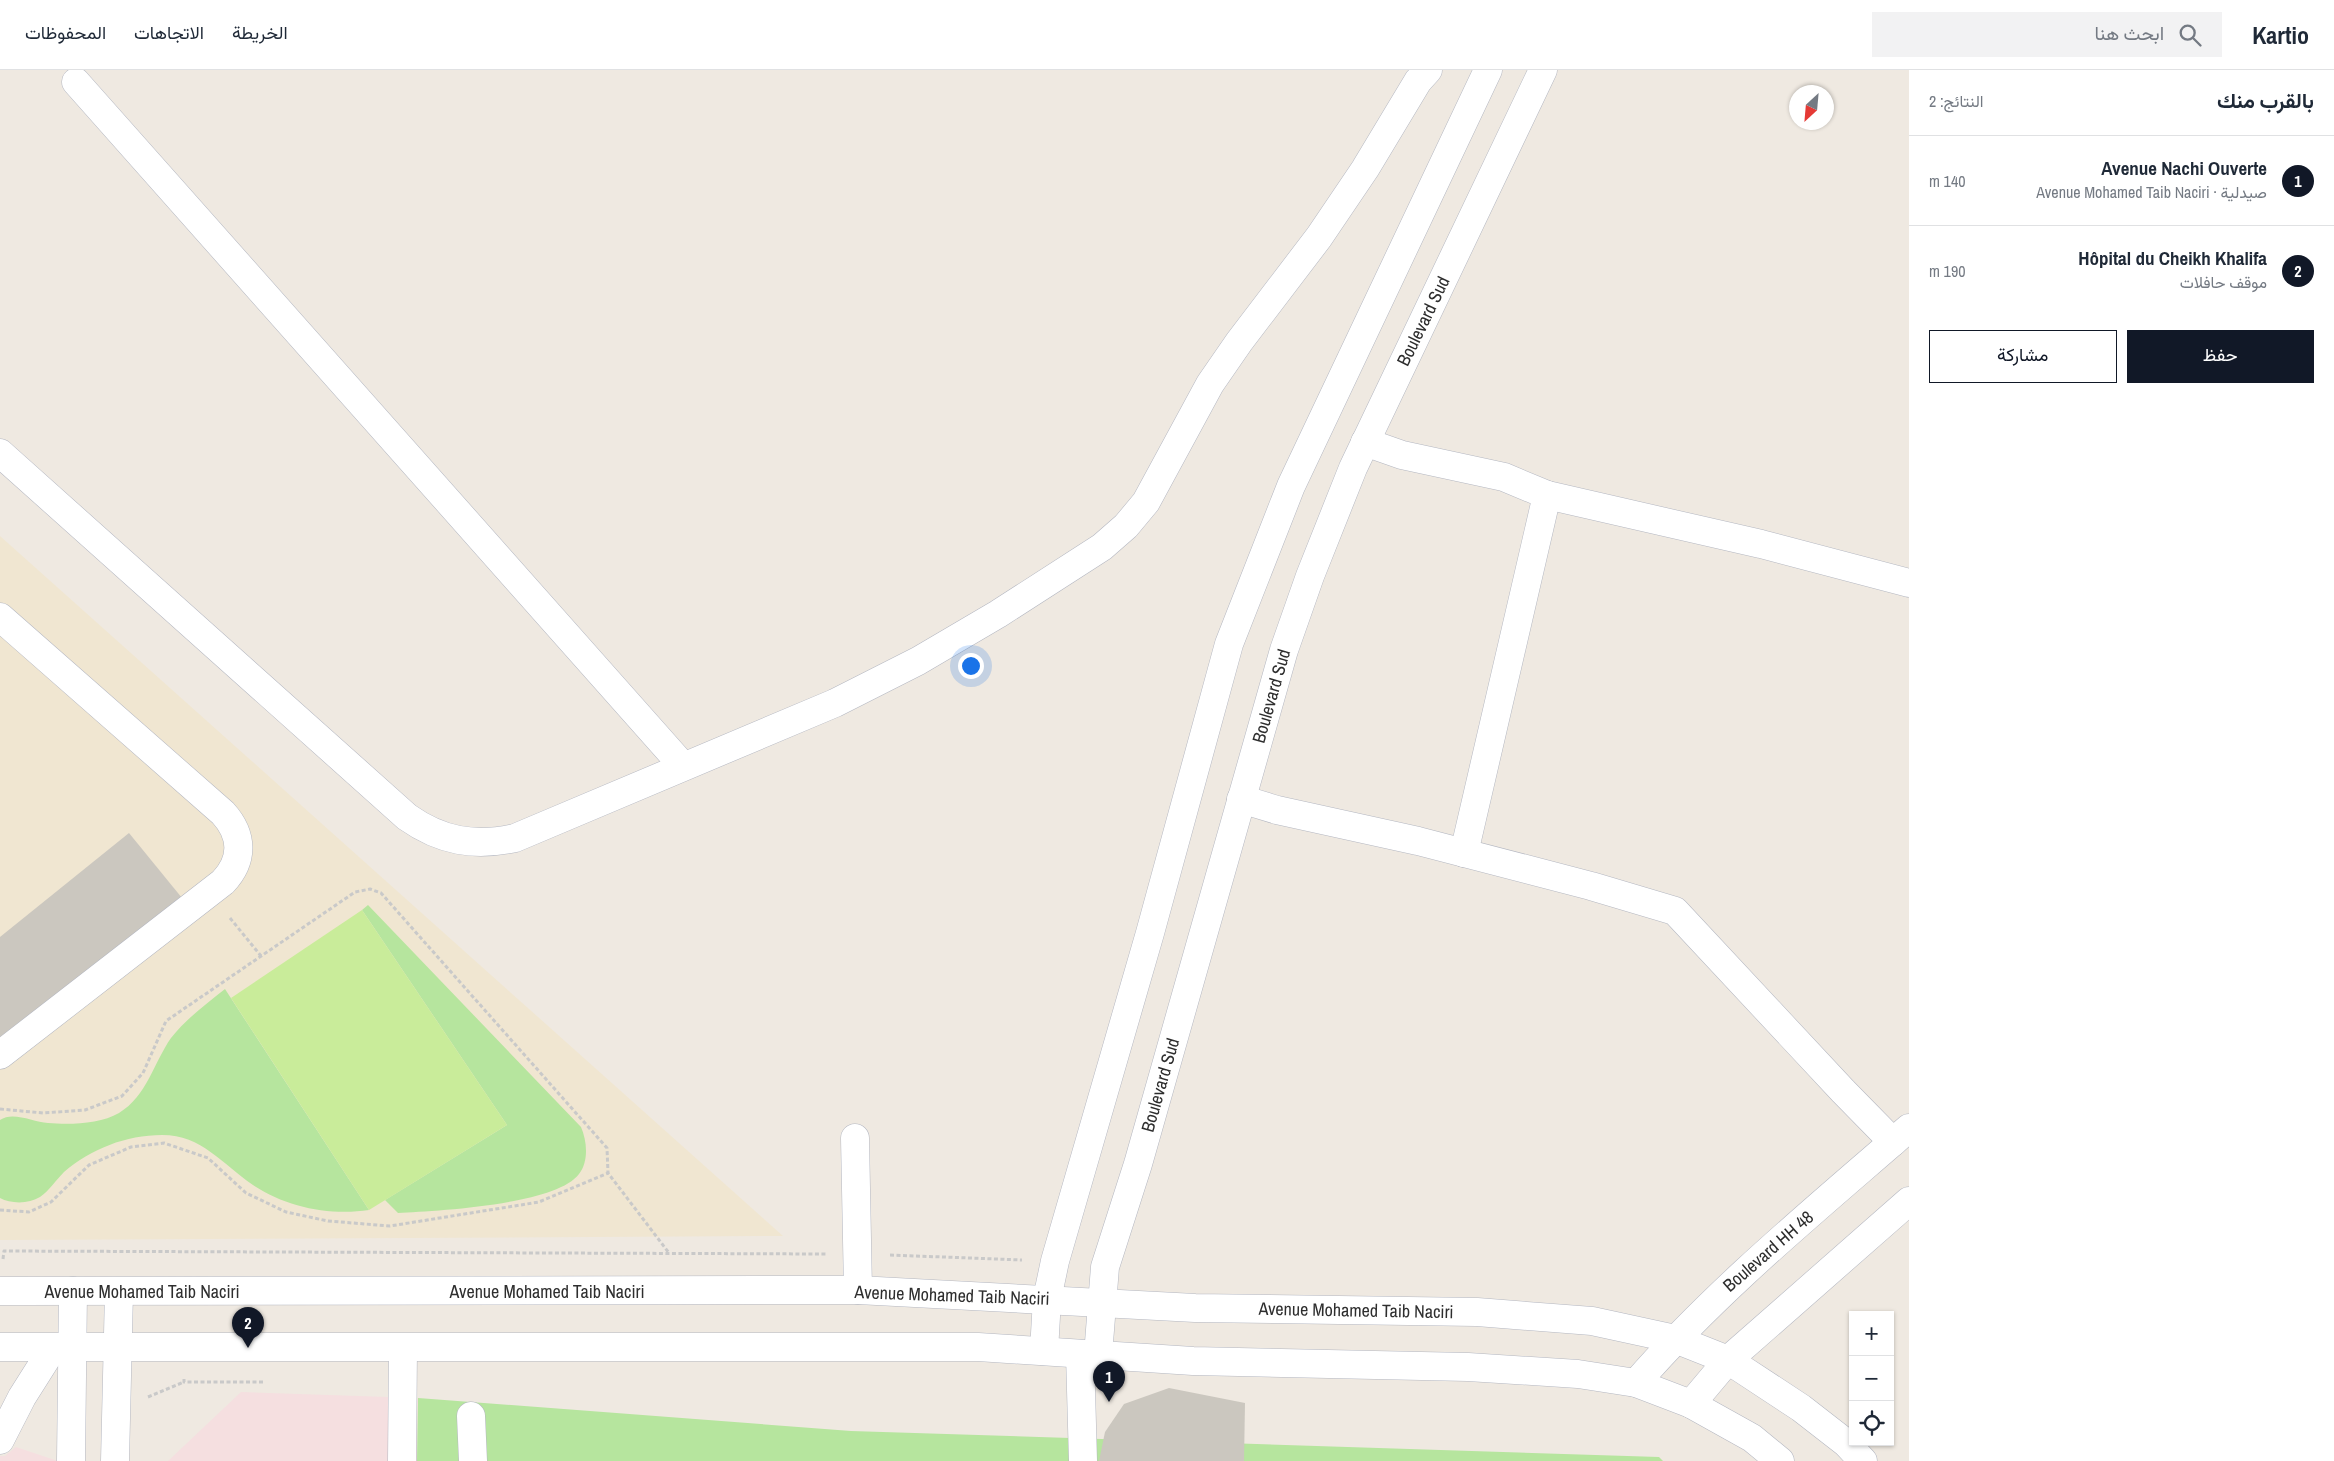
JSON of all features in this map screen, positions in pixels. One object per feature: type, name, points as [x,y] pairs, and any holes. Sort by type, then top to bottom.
[{"type":"street","points":[[0,453],[407,817],[423,828],[458,841],[477,843],[515,838],[835,703],[918,661],[1006,609],[1102,547],[1126,526],[1146,502],[1215,377],[1319,236],[1365,169],[1418,81],[1428,70]]},
{"type":"street","points":[[1044,1352],[1047,1299],[1055,1260],[1150,933],[1229,644],[1291,486],[1488,70]]},
{"type":"street","name":"Boulevard Sud","points":[[1083,1461],[1089,1354],[1102,1303],[1105,1267],[1138,1164],[1284,650],[1310,576],[1365,442],[1544,70]]},
{"type":"street","points":[[76,82],[683,766]]},
{"type":"street","points":[[1365,442],[1402,455],[1504,477],[1547,495],[1760,544],[1909,583]]},
{"type":"street","points":[[1464,853],[1547,495]]},
{"type":"street","points":[[0,617],[232,822],[238,834],[240,847],[238,860],[232,872],[209,892],[0,1055]]},
{"type":"street","points":[[1241,800],[1464,853],[1675,911],[1842,1091],[1901,1135]]},
{"type":"street","name":"Boulevard HH 48","points":[[1636,1383],[1674,1339],[1713,1300],[1901,1135]]},
{"type":"street","points":[[855,1138],[858,1290]]},
{"type":"street","points":[[1692,1404],[1728,1360],[1909,1201]]},
{"type":"street","name":"Avenue Mohamed Taib Naciri","points":[[2,1291],[858,1290],[1195,1308],[1477,1312],[1592,1321],[1674,1339],[1728,1360],[1800,1408],[1846,1443],[1863,1461]]},
{"type":"street","points":[[71,1461],[62,1348],[72,1291]]},
{"type":"street","points":[[115,1461],[119,1292]]},
{"type":"street","points":[[0,1347],[978,1347],[1193,1361],[1468,1367],[1578,1374],[1636,1383],[1692,1404],[1752,1438],[1780,1461]]},
{"type":"street","points":[[0,1440],[22,1397],[62,1348]]},
{"type":"street","points":[[402,1461],[403,1348]]},
{"type":"street","points":[[471,1416],[473,1461]]},
{"type":"path","points":[[0,1109],[43,1112],[85,1110],[122,1096],[143,1073],[166,1021],[355,892],[370,889],[381,893],[607,1148],[608,1173],[669,1254]]},
{"type":"path","points":[[209,892],[261,956]]},
{"type":"path","points":[[0,1210],[29,1212],[51,1202],[89,1165],[131,1147],[164,1143],[208,1158],[246,1194],[286,1212],[328,1222],[390,1226],[539,1202],[608,1173]]},
{"type":"path","points":[[2,1291],[4,1251],[858,1254],[1055,1260]]},
{"type":"shaded area","points":[[0,536],[783,1236],[0,1240]]},
{"type":"shaded area","points":[[241,1392],[418,1398],[417,1461],[168,1461]]},
{"type":"shaded area","points":[[16,1447],[58,1461],[0,1461],[0,1456],[5,1456]]},
{"type":"green space","points":[[368,905],[581,1127],[585,1138],[586,1157],[579,1174],[566,1184],[546,1193],[522,1199],[466,1208],[398,1213],[385,1200],[507,1125],[362,910]]},
{"type":"green space","points":[[362,910],[507,1125],[369,1210],[231,998]]},
{"type":"green space","points":[[225,989],[369,1210],[354,1212],[324,1211],[280,1199],[253,1185],[200,1145],[176,1136],[162,1135],[122,1141],[97,1150],[74,1164],[46,1192],[31,1201],[9,1201],[0,1198],[0,1120],[17,1117],[48,1123],[75,1124],[94,1122],[119,1113],[137,1097],[171,1038],[183,1024]]},
{"type":"green space","points":[[418,1398],[851,1431],[1659,1457],[1663,1461],[417,1461]]},
{"type":"building","points":[[129,833],[182,898],[0,1045],[0,937]]},
{"type":"building","points":[[1169,1388],[1245,1403],[1244,1461],[1099,1461],[1105,1432],[1124,1404]]},
{"type":"place","name":"Hôpital du Cheikh Khalifa","points":[[248,1348]]},
{"type":"place","name":"Avenue Nachi Ouverte","points":[[1109,1402]]}]
